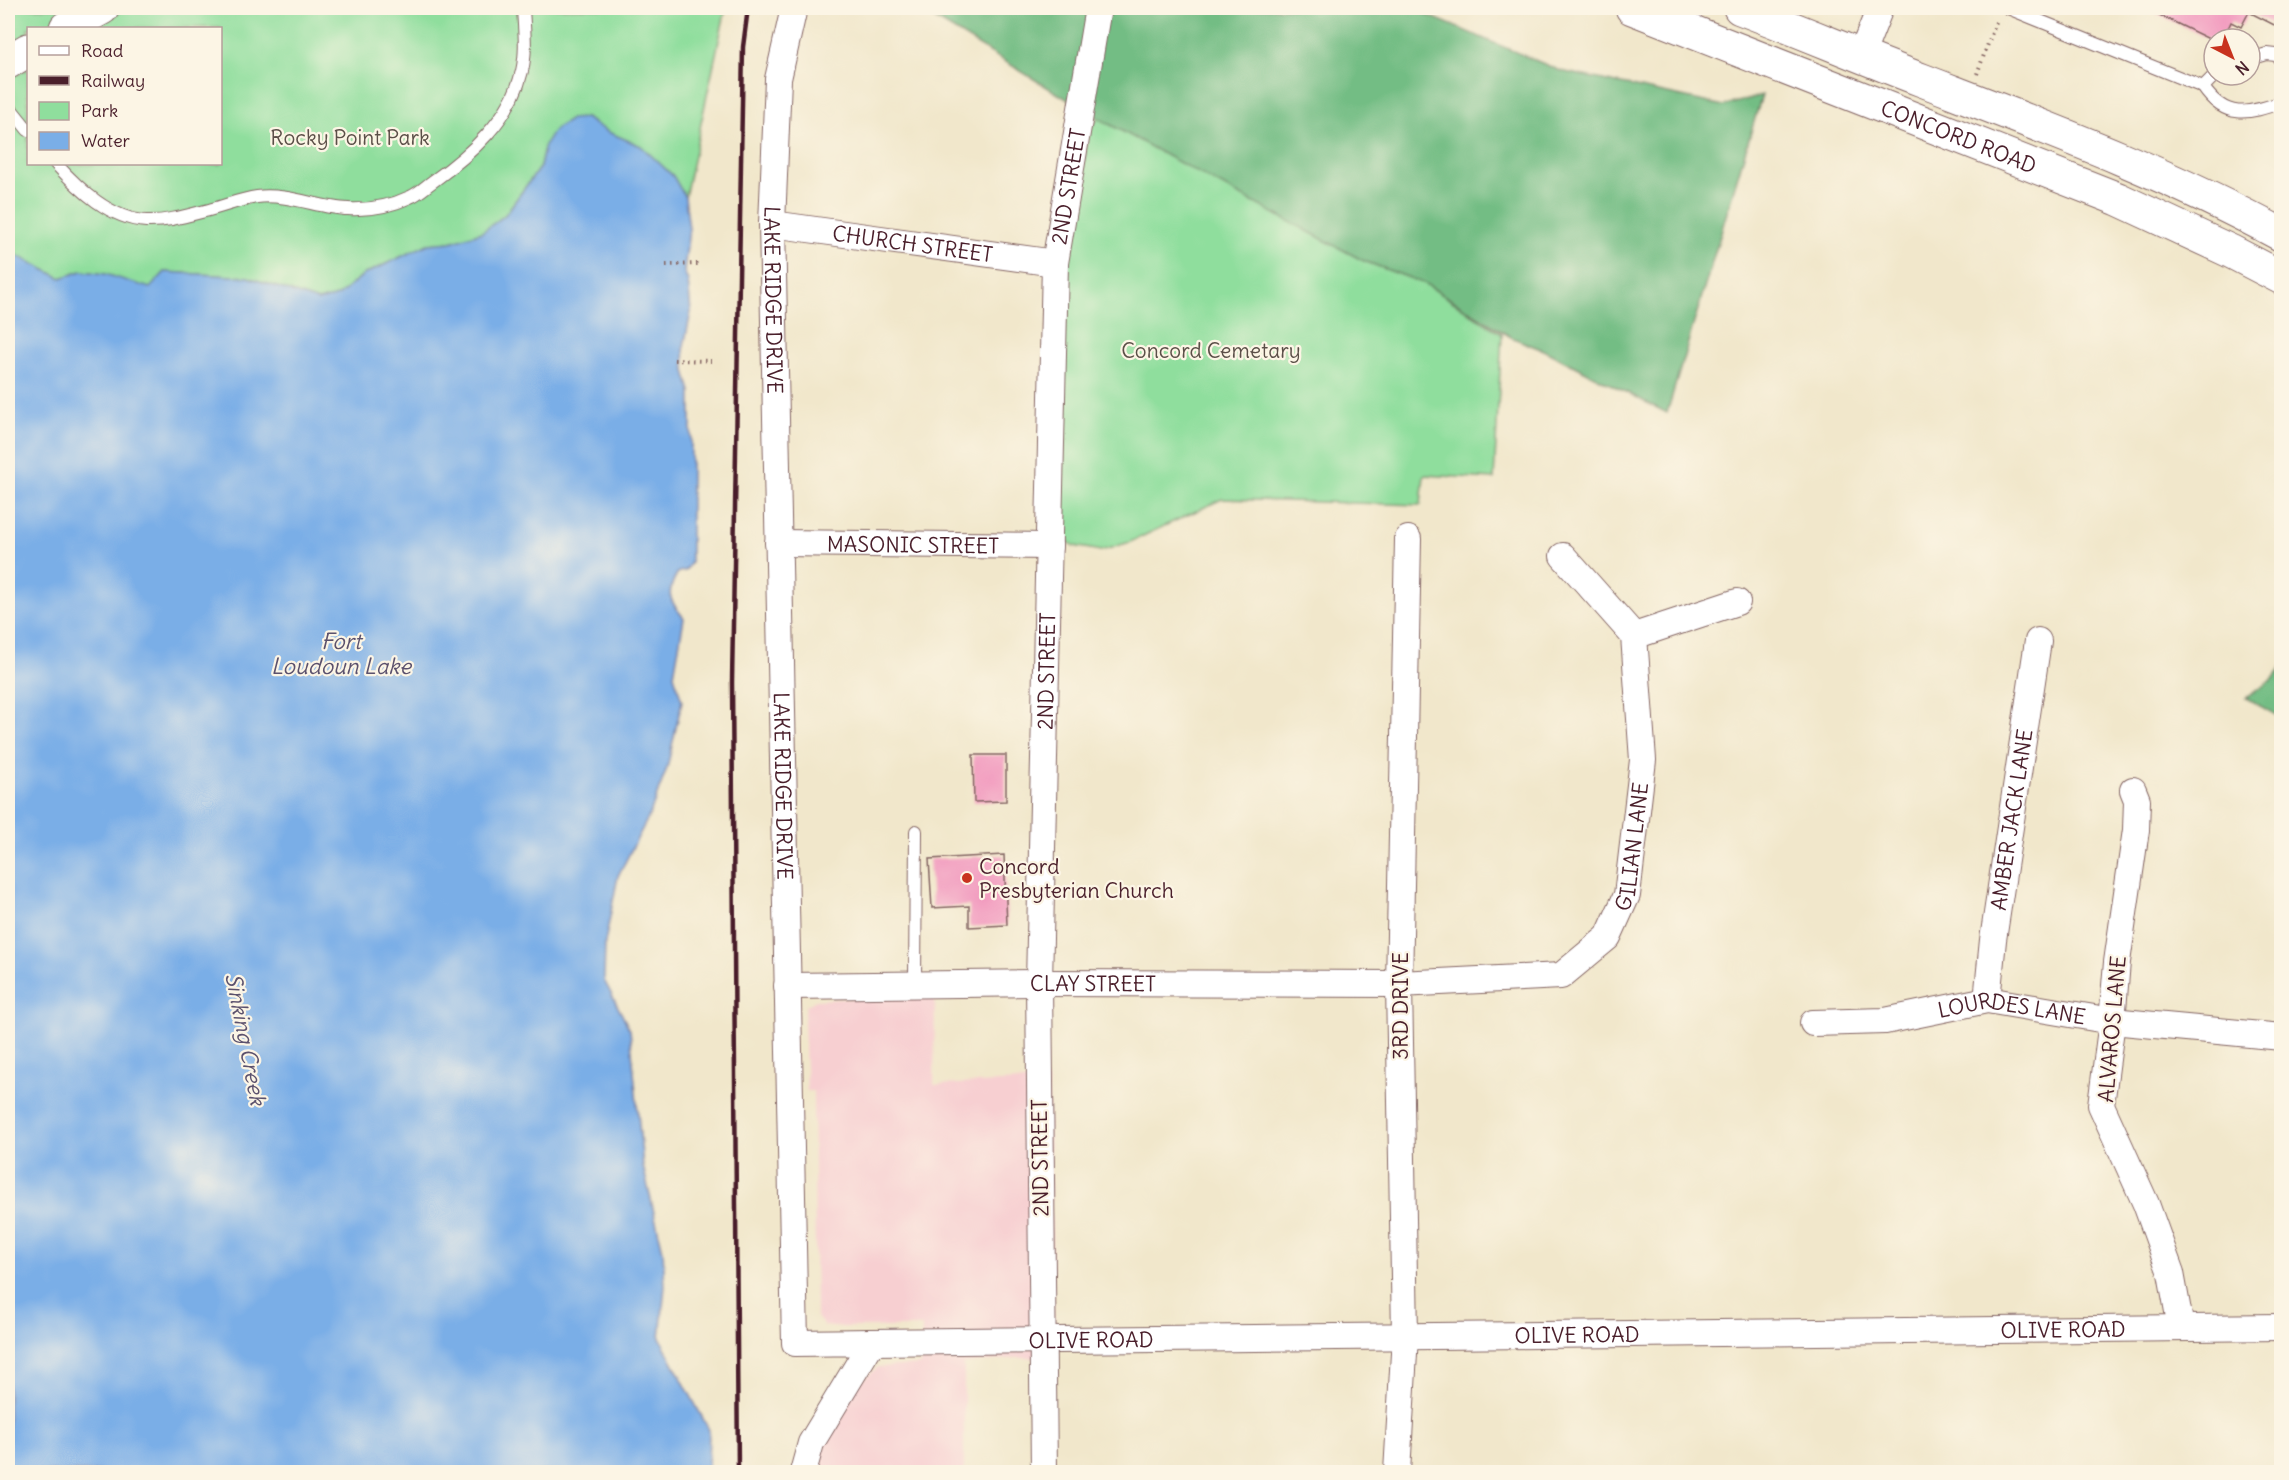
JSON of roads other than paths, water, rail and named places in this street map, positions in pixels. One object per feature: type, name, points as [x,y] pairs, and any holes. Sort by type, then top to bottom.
[{"type":"main road","points":[[68,27],[102,8]]},
{"type":"main road","name":"CONCORD ROAD","points":[[1632,8],[2118,199],[2282,278]]},
{"type":"main road","name":"CONCORD ROAD","points":[[1740,8],[2048,128],[2174,180],[2222,202],[2282,235]]},
{"type":"main road","points":[[8,62],[27,51]]},
{"type":"main road","points":[[1845,90],[1861,56]]},
{"type":"street","name":"LAKE RIDGE DRIVE","points":[[794,8],[778,79],[772,224],[795,1343],[872,1342]]},
{"type":"street","name":"2ND STREET","points":[[1044,1473],[1039,983],[1055,263],[1098,8]]},
{"type":"street","points":[[1861,56],[1880,8]]},
{"type":"street","name":"CHURCH STREET","points":[[772,224],[1055,263]]},
{"type":"street","name":"3RD DRIVE","points":[[1397,1473],[1405,1336],[1399,984],[1408,539]]},
{"type":"street","name":"MASONIC STREET","points":[[778,543],[1049,546]]},
{"type":"street","points":[[1563,556],[1634,636],[1737,602]]},
{"type":"street","name":"GILIAN LANE","points":[[1399,984],[1561,976],[1608,937],[1627,895],[1642,759],[1634,636]]},
{"type":"street","name":"AMBER JACK LANE","points":[[1987,1000],[1994,928],[2038,641]]},
{"type":"street","name":"ALVAROS LANE","points":[[2133,790],[2137,800],[2136,830],[2117,962],[2101,1105],[2146,1204],[2171,1273],[2181,1328]]},
{"type":"street","name":"CLAY STREET","points":[[787,986],[1039,983],[1399,984]]},
{"type":"street","name":"LOURDES LANE","points":[[1813,1023],[1885,1021],[1987,1000],[2112,1021],[2282,1037]]},
{"type":"street","name":"OLIVE ROAD","points":[[872,1342],[2282,1327]]},
{"type":"street","points":[[803,1473],[811,1443],[872,1342]]},
{"type":"lane","points":[[57,165],[86,193],[110,210],[128,218],[148,221],[183,216],[259,197],[310,202],[347,209],[386,206],[412,197],[450,170],[488,135],[507,107],[522,73],[525,50],[523,8]]},
{"type":"lane","points":[[2004,10],[2202,87]]},
{"type":"lane","points":[[2262,55],[2276,55],[2282,61]]},
{"type":"lane","points":[[2203,87],[2212,101],[2231,111],[2251,112],[2282,102]]},
{"type":"lane","points":[[8,105],[27,129]]},
{"type":"lane","points":[[915,985],[916,831]]},
{"type":"water","name":"Fort Loudoun Lake","points":[[585,118],[608,132],[641,146],[673,176],[685,197],[689,229],[684,271],[688,281],[691,312],[684,346],[685,371],[691,391],[691,563],[685,571],[678,572],[670,591],[672,601],[684,618],[674,675],[682,701],[667,768],[650,814],[618,876],[605,942],[604,980],[630,1030],[643,1166],[663,1251],[665,1286],[660,1338],[709,1430],[708,1472],[8,1472],[8,251],[61,278],[82,271],[105,274],[150,288],[165,272],[248,277],[318,301],[338,296],[363,275],[428,244],[451,242],[482,232],[505,215],[540,167],[545,144],[555,129],[571,119]]},
{"type":"railway","points":[[738,1472],[732,682],[743,47],[748,8]]},
{"type":"place","name":"Concord Presbyterian Church","points":[[967,878]]},
{"type":"park label","name":"Rocky Point Park","points":[[350,137]]},
{"type":"park label","name":"Concord Cemetary","points":[[1211,350]]},
{"type":"water label","name":"Sinking Creek","points":[[246,1039]]}]
